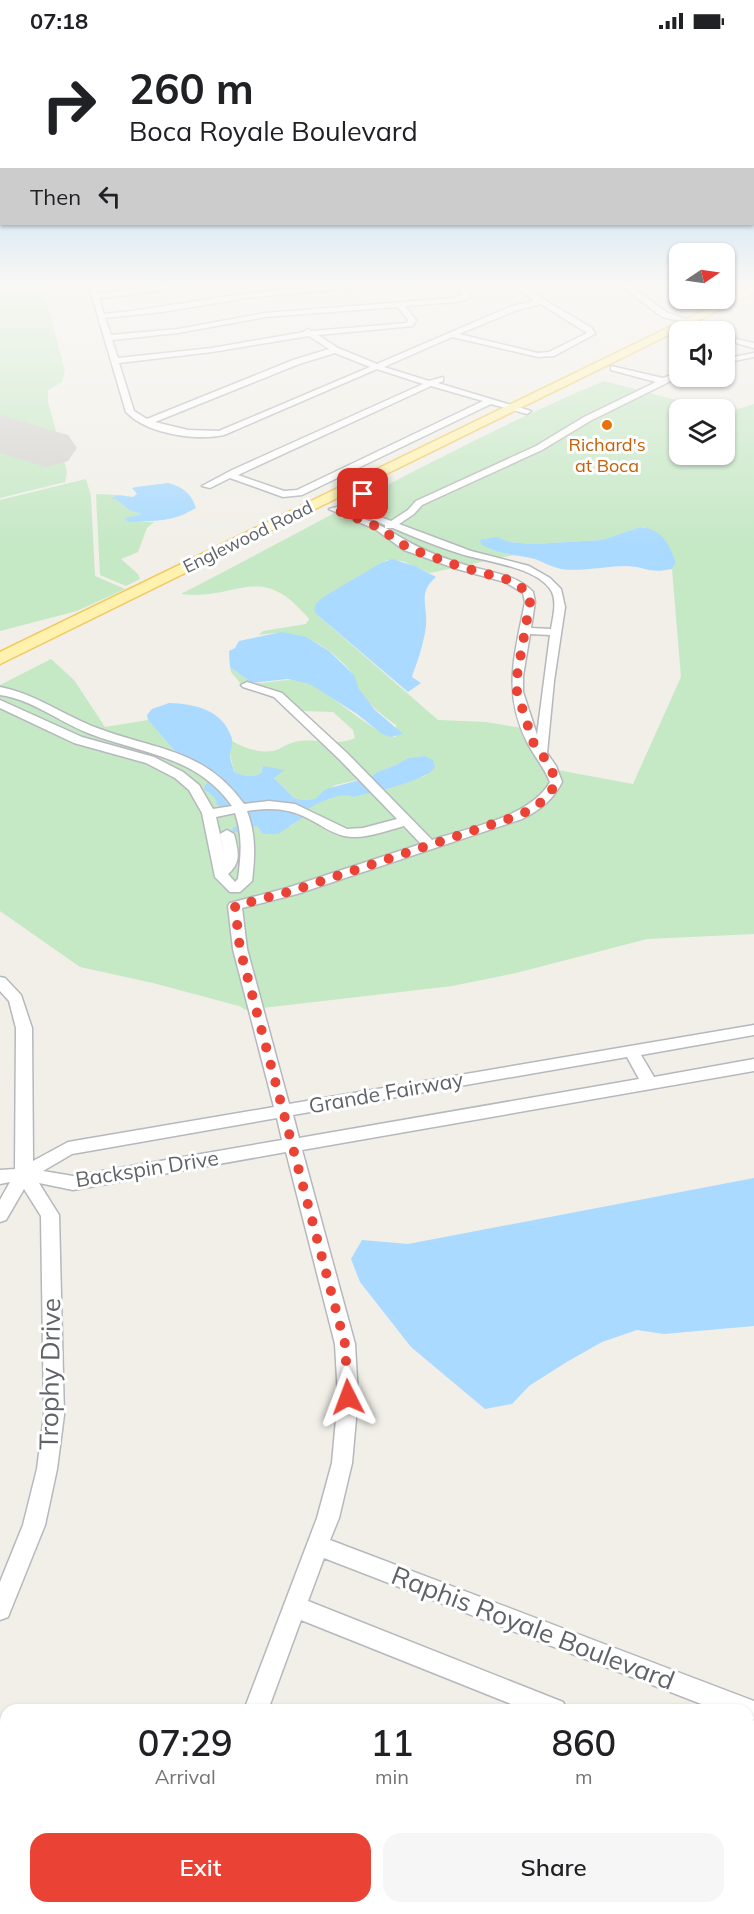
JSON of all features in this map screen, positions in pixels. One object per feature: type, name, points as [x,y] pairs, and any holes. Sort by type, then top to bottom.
[{"type":"main road","name":"Englewood Road","points":[[0,659],[386,470],[604,370]]},
{"type":"main road","name":"Englewood Road","points":[[0,676],[338,507],[526,406]]},
{"type":"main road","points":[[338,507],[331,502],[382,476],[386,470]]},
{"type":"street","points":[[117,370],[128,410],[136,418],[196,435],[218,434],[369,370]]},
{"type":"street","points":[[148,422],[275,370]]},
{"type":"street","points":[[388,370],[526,406]]},
{"type":"street","points":[[629,370],[663,381]]},
{"type":"street","points":[[638,374],[647,370]]},
{"type":"street","points":[[380,528],[393,524],[411,513],[419,503],[539,448],[579,424],[669,378]]},
{"type":"street","points":[[207,486],[436,381],[490,401],[526,406]]},
{"type":"street","points":[[234,474],[283,494],[299,493],[490,401]]},
{"type":"street","points":[[338,507],[393,524],[467,553],[522,567],[541,575],[555,586],[560,597],[541,753]]},
{"type":"street","points":[[235,897],[292,891],[517,816],[538,806],[551,793],[556,782],[550,766],[533,742],[517,692],[530,602],[528,592],[509,580],[408,548],[380,528],[338,507]]},
{"type":"street","points":[[380,528],[380,535],[387,543],[410,554],[431,557]]},
{"type":"street","points":[[408,548],[430,539]]},
{"type":"street","points":[[525,630],[557,632]]},
{"type":"street","points":[[247,685],[278,695],[344,757],[430,846]]},
{"type":"street","points":[[0,692],[23,696],[93,730],[143,744],[188,762],[212,775],[230,790],[246,816],[249,831],[245,880],[235,897]]},
{"type":"street","points":[[0,704],[78,740],[150,760],[179,775],[216,813],[226,831],[232,854],[230,865],[221,873]]},
{"type":"street","points":[[216,813],[268,805],[288,806],[312,814],[340,831],[353,833],[406,821]]},
{"type":"street","points":[[216,813],[221,873],[235,897],[240,949],[345,1344],[348,1397],[342,1463],[328,1518],[258,1704]]},
{"type":"street","points":[[232,854],[249,852]]},
{"type":"street","points":[[0,982],[16,999],[24,1028],[24,1174],[0,1215]]},
{"type":"street","name":"Grande Fairway","points":[[24,1174],[68,1148],[754,1030]]},
{"type":"street","points":[[631,1051],[649,1083]]},
{"type":"street","name":"Grande Fairway","points":[[293,1146],[754,1065]]},
{"type":"street","name":"Backspin Drive","points":[[0,1177],[24,1174],[73,1183],[293,1146]]},
{"type":"street","name":"Trophy Drive","points":[[0,1609],[34,1525],[47,1469],[54,1415],[50,1215],[24,1174]]},
{"type":"street","name":"Raphis Royale Boulevard","points":[[318,1546],[732,1704]]},
{"type":"street","points":[[294,1606],[540,1704]]},
{"type":"green space","points":[[0,370],[65,370],[62,382],[48,390],[48,402],[67,472],[65,482],[0,498]]},
{"type":"green space","points":[[604,381],[672,399],[669,399],[669,465],[735,465],[735,410],[754,404],[754,934],[647,939],[516,973],[452,986],[246,1010],[239,1006],[153,983],[80,967],[0,911],[0,685],[51,659],[74,680],[105,727],[148,720],[180,757],[193,760],[207,782],[207,792],[235,807],[240,832],[257,826],[263,834],[291,826],[303,817],[303,812],[328,799],[342,795],[352,797],[425,776],[424,756],[408,758],[371,777],[335,785],[315,799],[302,800],[294,798],[274,778],[277,775],[263,766],[261,773],[254,776],[234,772],[230,753],[232,741],[252,749],[268,751],[303,741],[340,742],[355,738],[353,730],[333,712],[304,711],[241,684],[231,672],[230,667],[252,683],[296,680],[311,684],[378,731],[388,735],[396,737],[396,725],[367,700],[359,690],[352,673],[322,646],[299,636],[273,633],[259,635],[263,631],[306,624],[309,619],[292,601],[276,591],[262,587],[248,587],[201,595],[181,594],[390,483],[496,430]],"holes":[[[644,527],[676,562],[672,569],[681,677],[633,784],[541,767],[525,741],[522,728],[486,722],[438,720],[315,613],[317,602],[387,560],[403,561],[430,573],[514,555],[489,549],[497,537],[508,542],[533,544],[602,540]]]},
{"type":"green space","points":[[86,479],[91,496],[95,576],[125,589],[77,611],[0,631],[0,500]]},
{"type":"green space","points":[[96,494],[118,495],[113,500],[117,500],[129,510],[143,514],[136,521],[154,522],[147,528],[138,552],[121,559],[138,574],[140,579],[126,586],[100,575]]},
{"type":"water","points":[[168,483],[186,491],[196,508],[171,518],[129,522],[125,520],[126,518],[142,514],[129,510],[117,500],[111,499],[118,495],[133,497],[137,494],[132,488]]},
{"type":"water","points":[[640,527],[648,528],[664,538],[676,563],[672,569],[653,571],[627,566],[561,569],[535,559],[494,550],[481,544],[480,540],[497,537],[509,542],[533,544],[602,540]]},
{"type":"water","points":[[392,559],[415,566],[436,577],[425,594],[425,632],[412,677],[421,683],[408,692],[315,613],[317,603],[325,596],[381,563]]},
{"type":"water","points":[[282,632],[306,637],[329,651],[354,675],[359,689],[375,710],[403,734],[391,737],[382,734],[357,714],[310,684],[288,679],[252,683],[230,667],[229,651],[235,648],[239,641]]},
{"type":"water","points":[[169,703],[197,707],[214,714],[221,720],[232,738],[230,756],[234,772],[254,776],[261,773],[263,766],[284,770],[274,778],[294,798],[302,800],[315,799],[326,789],[371,777],[408,758],[424,756],[433,760],[435,767],[421,777],[397,786],[352,797],[342,795],[320,802],[303,812],[304,817],[278,834],[263,834],[257,826],[240,832],[232,832],[233,828],[238,825],[239,811],[217,805],[215,798],[204,789],[207,782],[194,760],[180,757],[148,720],[147,715],[152,709]]},
{"type":"water","points":[[754,1178],[754,1326],[664,1334],[637,1330],[602,1342],[565,1363],[529,1386],[512,1404],[485,1409],[411,1347],[360,1282],[351,1259],[362,1240],[408,1244]]},
{"type":"runway","points":[[0,433],[46,448]]},
{"type":"place","name":"Richard's at Boca","points":[[607,425]]},
{"type":"route","points":[[348,1397],[345,1344],[240,949],[235,906],[292,891],[517,816],[538,806],[551,793],[556,782],[550,766],[533,742],[517,692],[517,676],[530,602],[528,592],[509,580],[461,567],[408,548],[378,527],[334,509],[363,494]]}]
